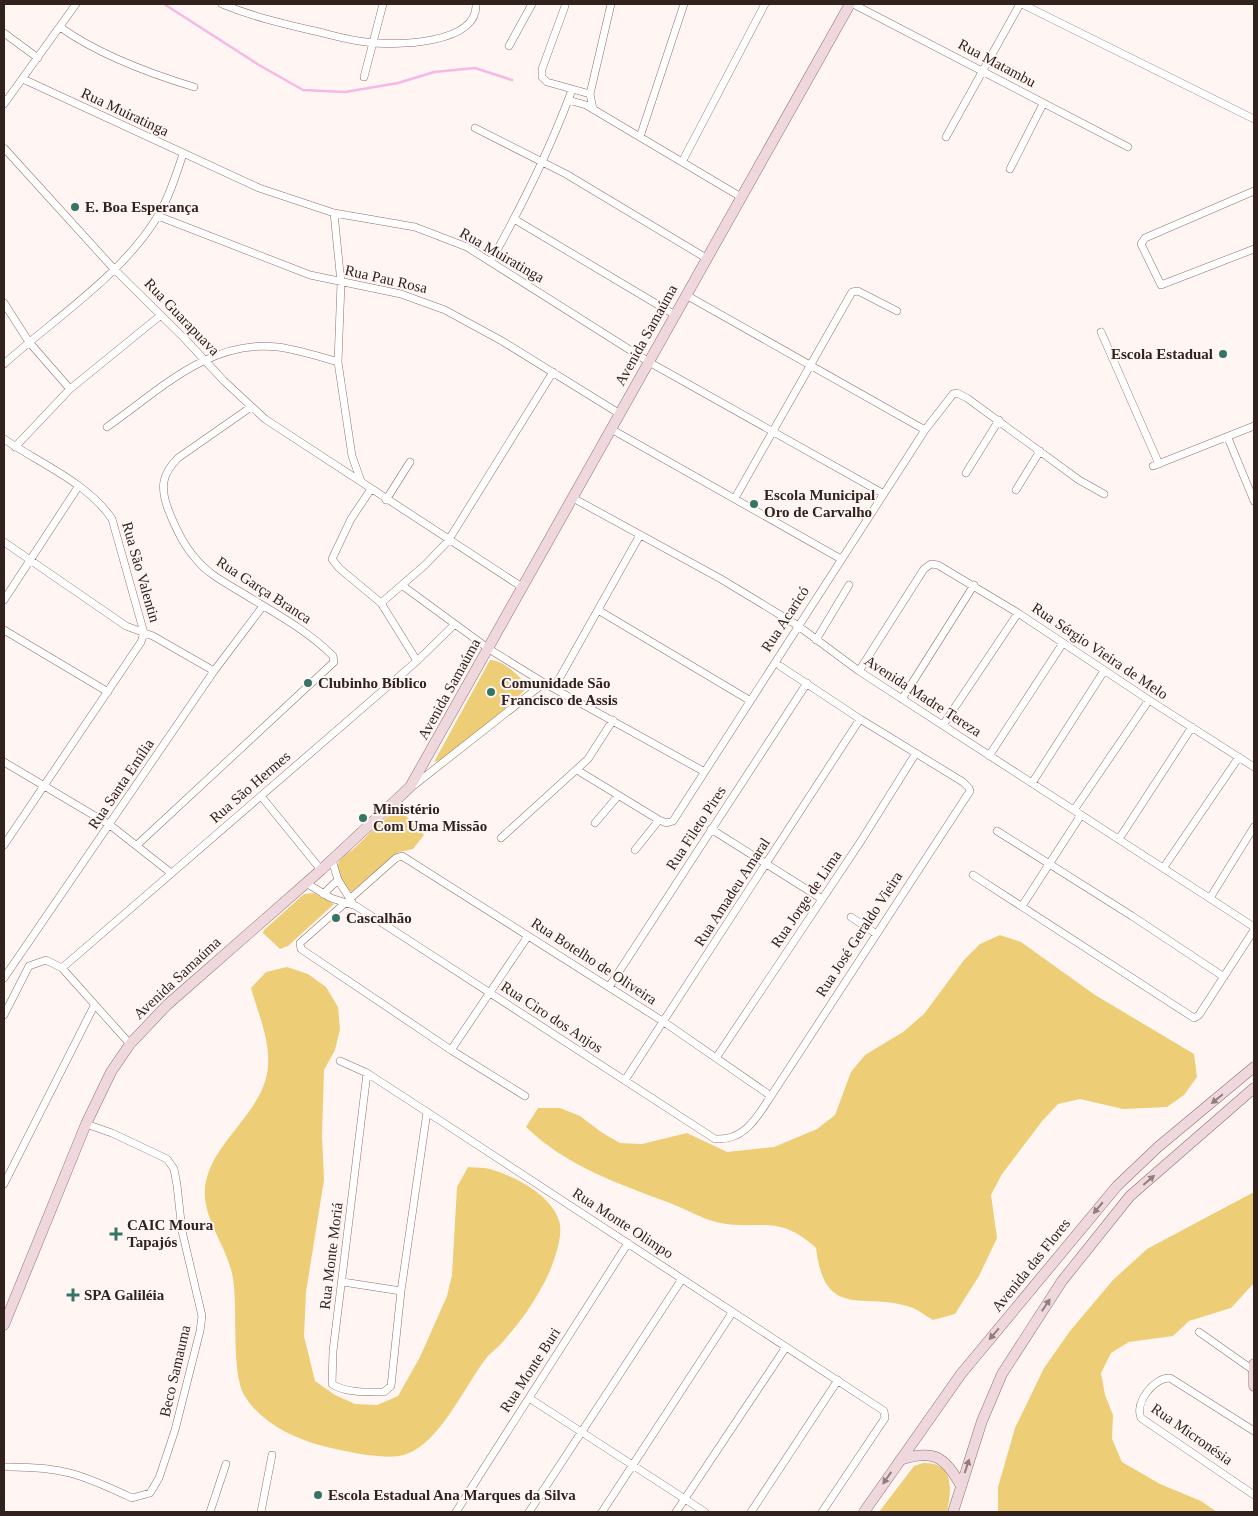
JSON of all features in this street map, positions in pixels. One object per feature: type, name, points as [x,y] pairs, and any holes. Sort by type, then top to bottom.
[{"type":"street","points":[[4,104],[76,4]]},
{"type":"street","points":[[222,4],[292,26],[346,39],[374,43],[412,41],[453,35],[468,25],[475,12],[476,4]]},
{"type":"street","points":[[364,77],[383,4]]},
{"type":"street","points":[[509,46],[532,4]]},
{"type":"street","points":[[594,109],[590,94],[611,4]]},
{"type":"street","points":[[640,137],[684,4]]},
{"type":"street","points":[[682,162],[764,4]]},
{"type":"street","name":"Rua Matambu","points":[[852,4],[1128,148]]},
{"type":"street","name":"Avenida Samaúma","points":[[4,1325],[8,1302],[86,1124],[111,1072],[130,1044],[167,1005],[321,870],[410,788],[740,197],[852,4]]},
{"type":"street","points":[[946,137],[1021,4],[1254,119]]},
{"type":"street","points":[[565,6],[542,68],[544,80],[590,94]]},
{"type":"street","points":[[60,27],[104,52],[148,71],[194,87]]},
{"type":"street","points":[[4,33],[38,58]]},
{"type":"street","name":"Rua Muiratinga","points":[[23,79],[259,188],[334,213],[415,227],[455,242],[491,261],[649,362],[884,494]]},
{"type":"street","points":[[491,261],[542,162],[572,90]]},
{"type":"street","points":[[568,100],[594,109],[740,197]]},
{"type":"street","points":[[1010,169],[1043,104]]},
{"type":"street","points":[[475,128],[542,162],[706,258]]},
{"type":"street","name":"Rua Guarapuava","points":[[4,148],[114,269],[251,407],[287,434],[386,500],[522,587]]},
{"type":"street","points":[[4,364],[114,269],[158,216],[174,181],[183,154]]},
{"type":"street","points":[[1254,191],[1145,238],[1141,242],[1141,246],[1161,285],[1254,250]]},
{"type":"street","points":[[334,213],[340,283],[338,362],[347,432],[352,456],[361,482]]},
{"type":"street","name":"Rua Pau Rosa","points":[[158,216],[310,275],[340,283],[402,294],[446,310],[553,372],[620,414]]},
{"type":"street","points":[[514,219],[675,315]]},
{"type":"street","points":[[734,498],[811,366],[845,302],[855,290],[898,311]]},
{"type":"street","points":[[686,295],[925,430]]},
{"type":"street","points":[[4,304],[29,342],[70,388]]},
{"type":"street","points":[[15,447],[70,388],[161,315]]},
{"type":"street","points":[[1101,332],[1156,465],[1228,438],[1254,426]]},
{"type":"street","points":[[107,428],[203,359],[222,352],[261,346],[301,351],[338,362]]},
{"type":"street","points":[[381,603],[402,586],[448,541],[553,372]]},
{"type":"street","name":"Rua Acaricó","points":[[659,820],[669,823],[673,821],[797,625],[925,430],[950,396],[957,393],[999,420]]},
{"type":"street","name":"Rua Garça Branca","points":[[137,845],[332,666],[335,658],[306,632],[215,576],[196,560],[176,528],[163,488],[168,468],[178,458],[251,407]]},
{"type":"street","points":[[966,473],[999,420],[1079,480],[1104,494]]},
{"type":"street","points":[[611,429],[841,559]]},
{"type":"street","points":[[1228,438],[1254,501]]},
{"type":"street","name":"Rua São Valentin","points":[[4,439],[78,487],[106,511],[112,519],[144,633],[141,642],[108,692],[4,845]]},
{"type":"street","points":[[1016,490],[1040,451]]},
{"type":"street","points":[[386,500],[410,462]]},
{"type":"street","points":[[4,600],[78,487]]},
{"type":"street","points":[[371,489],[351,519],[332,559],[338,568],[365,588],[381,603],[417,661]]},
{"type":"street","name":"Avenida Madre Tereza","points":[[572,498],[721,579],[797,625],[859,671],[1210,898],[1254,929]]},
{"type":"street","points":[[554,688],[640,535]]},
{"type":"street","points":[[4,542],[126,626],[153,636],[214,671]]},
{"type":"street","name":"Rua Sérgio Vieira de Melo","points":[[859,671],[928,565],[938,565],[1018,613],[1104,671],[1254,767]]},
{"type":"street","points":[[816,640],[849,585]]},
{"type":"street","points":[[902,698],[974,585]]},
{"type":"street","points":[[402,586],[488,649],[544,683],[703,771]]},
{"type":"street","name":"Rua Santa Emília","points":[[4,978],[214,671],[263,606]]},
{"type":"street","points":[[598,610],[749,700]]},
{"type":"street","points":[[943,725],[1018,613]]},
{"type":"street","name":"Rua São Hermes","points":[[62,968],[417,661],[454,625]]},
{"type":"street","points":[[4,630],[108,692]]},
{"type":"street","points":[[989,756],[1063,643]]},
{"type":"street","points":[[780,666],[860,719],[916,753]]},
{"type":"street","points":[[1032,783],[1104,671]]},
{"type":"street","points":[[410,788],[544,683]]},
{"type":"street","name":"Rua Fileto Pires","points":[[608,987],[807,683]]},
{"type":"street","points":[[1074,810],[1149,700]]},
{"type":"street","name":"Rua Amadeu Amaral","points":[[625,1080],[860,719]]},
{"type":"street","points":[[501,838],[577,770],[597,748],[613,720]]},
{"type":"street","points":[[1119,839],[1192,727]]},
{"type":"street","name":"Rua José Geraldo Vieira","points":[[771,1096],[876,933],[968,796],[970,788],[916,753]]},
{"type":"street","name":"Rua Jorge de Lima","points":[[716,1058],[916,753]]},
{"type":"street","points":[[1164,868],[1239,757]]},
{"type":"street","points":[[4,762],[110,825],[171,873]]},
{"type":"street","points":[[577,770],[659,820],[635,850]]},
{"type":"street","points":[[261,796],[321,870]]},
{"type":"street","points":[[595,823],[618,796]]},
{"type":"street","points":[[1022,906],[1081,815]]},
{"type":"street","points":[[1210,898],[1254,827]]},
{"type":"street","points":[[712,829],[822,899]]},
{"type":"street","points":[[997,831],[1132,916],[1224,977]]},
{"type":"street","name":"Rua Botelho de Oliveira","points":[[348,901],[399,856],[664,1022],[771,1096]]},
{"type":"street","name":"Rua Ciro dos Anjos","points":[[332,860],[338,880],[348,901],[715,1139],[729,1139],[749,1128],[771,1096]]},
{"type":"street","points":[[973,875],[1194,1018],[1199,1015],[1254,929]]},
{"type":"street","points":[[323,894],[338,880]]},
{"type":"street","points":[[306,883],[323,894],[348,901]]},
{"type":"street","points":[[348,901],[299,946],[451,1050],[525,1096]]},
{"type":"street","points":[[850,917],[876,933]]},
{"type":"street","points":[[451,1050],[528,936]]},
{"type":"street","points":[[4,1015],[29,966],[46,960],[62,968],[130,1044]]},
{"type":"street","points":[[4,1184],[94,1006]]},
{"type":"street","name":"Rua Monte Olimpo","points":[[340,1061],[367,1074],[428,1112],[884,1411],[886,1414],[822,1512]]},
{"type":"street","name":"Avenida das Flores","points":[[864,1512],[961,1374],[1117,1186],[1158,1148],[1254,1067]]},
{"type":"street","name":"Rua Monte Moriá","points":[[367,1074],[333,1351],[332,1384],[359,1391],[384,1392],[391,1386],[401,1291]]},
{"type":"street","points":[[953,1512],[982,1421],[1002,1374],[1062,1281],[1130,1196],[1254,1088]]},
{"type":"street","points":[[342,1282],[401,1291],[428,1112]]},
{"type":"street","name":"Beco Samauma","points":[[4,1467],[38,1466],[62,1469],[92,1479],[132,1498],[150,1493],[159,1478],[175,1430],[200,1331],[202,1316],[186,1254],[177,1185],[171,1163],[167,1159],[112,1133],[86,1124]]},
{"type":"street","points":[[4,1164],[12,1167]]},
{"type":"street","name":"Rua Monte Buri","points":[[456,1512],[628,1243]]},
{"type":"street","points":[[529,1512],[682,1278]]},
{"type":"street","points":[[602,1512],[732,1313]]},
{"type":"street","points":[[1199,1332],[1253,1367],[1254,1386]]},
{"type":"street","points":[[676,1512],[786,1347]]},
{"type":"street","name":"Rua Micronésia","points":[[1254,1432],[1170,1378],[1157,1381],[1145,1395],[1139,1412],[1141,1418],[1254,1495]]},
{"type":"street","points":[[752,1512],[838,1380]]},
{"type":"street","points":[[529,1398],[705,1512]]},
{"type":"street","points":[[900,1460],[921,1454],[940,1458],[953,1471],[961,1486]]},
{"type":"street","points":[[261,1512],[272,1455]]},
{"type":"street","points":[[210,1512],[226,1464]]},
{"type":"shaded area","points":[[490,660],[500,662],[515,672],[526,684],[525,690],[467,742],[434,762]]},
{"type":"shaded area","points":[[393,814],[406,816],[424,835],[413,849],[399,852],[351,892],[339,876],[337,868],[339,862],[383,820]]},
{"type":"shaded area","points":[[314,893],[334,904],[288,946],[280,949],[263,933],[264,930],[304,894]]},
{"type":"shaded area","points":[[1000,935],[1021,942],[1095,995],[1194,1054],[1197,1077],[1184,1095],[1167,1107],[1123,1109],[1080,1099],[1058,1104],[1043,1120],[1002,1174],[991,1195],[997,1238],[979,1276],[955,1314],[933,1320],[913,1308],[895,1303],[850,1299],[838,1295],[828,1286],[821,1271],[816,1248],[790,1230],[768,1225],[732,1225],[704,1218],[613,1181],[576,1163],[558,1153],[526,1127],[538,1108],[560,1108],[580,1116],[601,1132],[620,1143],[642,1144],[687,1133],[727,1152],[774,1147],[817,1129],[835,1115],[851,1072],[865,1055],[903,1032],[924,1014],[964,960],[980,944]]},
{"type":"shaded area","points":[[287,967],[308,974],[326,987],[338,1007],[340,1029],[335,1050],[324,1070],[322,1136],[324,1180],[306,1292],[304,1336],[315,1381],[335,1395],[355,1404],[377,1405],[398,1396],[420,1357],[447,1296],[452,1275],[457,1187],[468,1167],[490,1169],[512,1177],[532,1189],[549,1203],[559,1221],[558,1248],[553,1263],[544,1284],[529,1308],[504,1341],[488,1356],[438,1429],[426,1442],[413,1451],[399,1456],[391,1457],[351,1452],[312,1443],[289,1434],[268,1421],[251,1405],[244,1395],[240,1384],[236,1356],[233,1279],[231,1269],[207,1209],[205,1198],[206,1181],[211,1165],[260,1094],[266,1078],[268,1067],[267,1044],[251,988],[266,972]]},
{"type":"shaded area","points":[[1254,1192],[1254,1283],[1231,1308],[1189,1321],[1173,1336],[1129,1342],[1111,1353],[1101,1373],[1105,1395],[1113,1415],[1112,1439],[1122,1462],[1160,1484],[1201,1501],[1217,1512],[998,1512],[998,1487],[1015,1428],[1044,1368],[1070,1331],[1113,1280],[1147,1249]]},
{"type":"shaded area","points":[[923,1463],[941,1467],[949,1479],[950,1495],[947,1512],[879,1512],[914,1466]]},
{"type":"waterway","points":[[164,4],[259,65],[303,90],[345,92],[398,83],[434,72],[475,68],[512,80]]},
{"type":"place","name":"E. Boa Esperança","points":[[75,207]]},
{"type":"place","name":"Escola Estadual","points":[[1223,354]]},
{"type":"place","name":"Escola Municipal Oro de Carvalho","points":[[754,504]]},
{"type":"place","name":"Clubinho Bíblico","points":[[308,683]]},
{"type":"place","name":"Comunidade São Francisco de Assis","points":[[491,692]]},
{"type":"place","name":"Ministério Com Uma Missão","points":[[363,818]]},
{"type":"place","name":"Cascalhão","points":[[336,918]]},
{"type":"place","name":"CAIC Moura Tapajós","points":[[116,1234]]},
{"type":"place","name":"SPA Galiléia","points":[[73,1295]]},
{"type":"place","name":"Escola Estadual Ana Marques da Silva","points":[[318,1495]]}]
